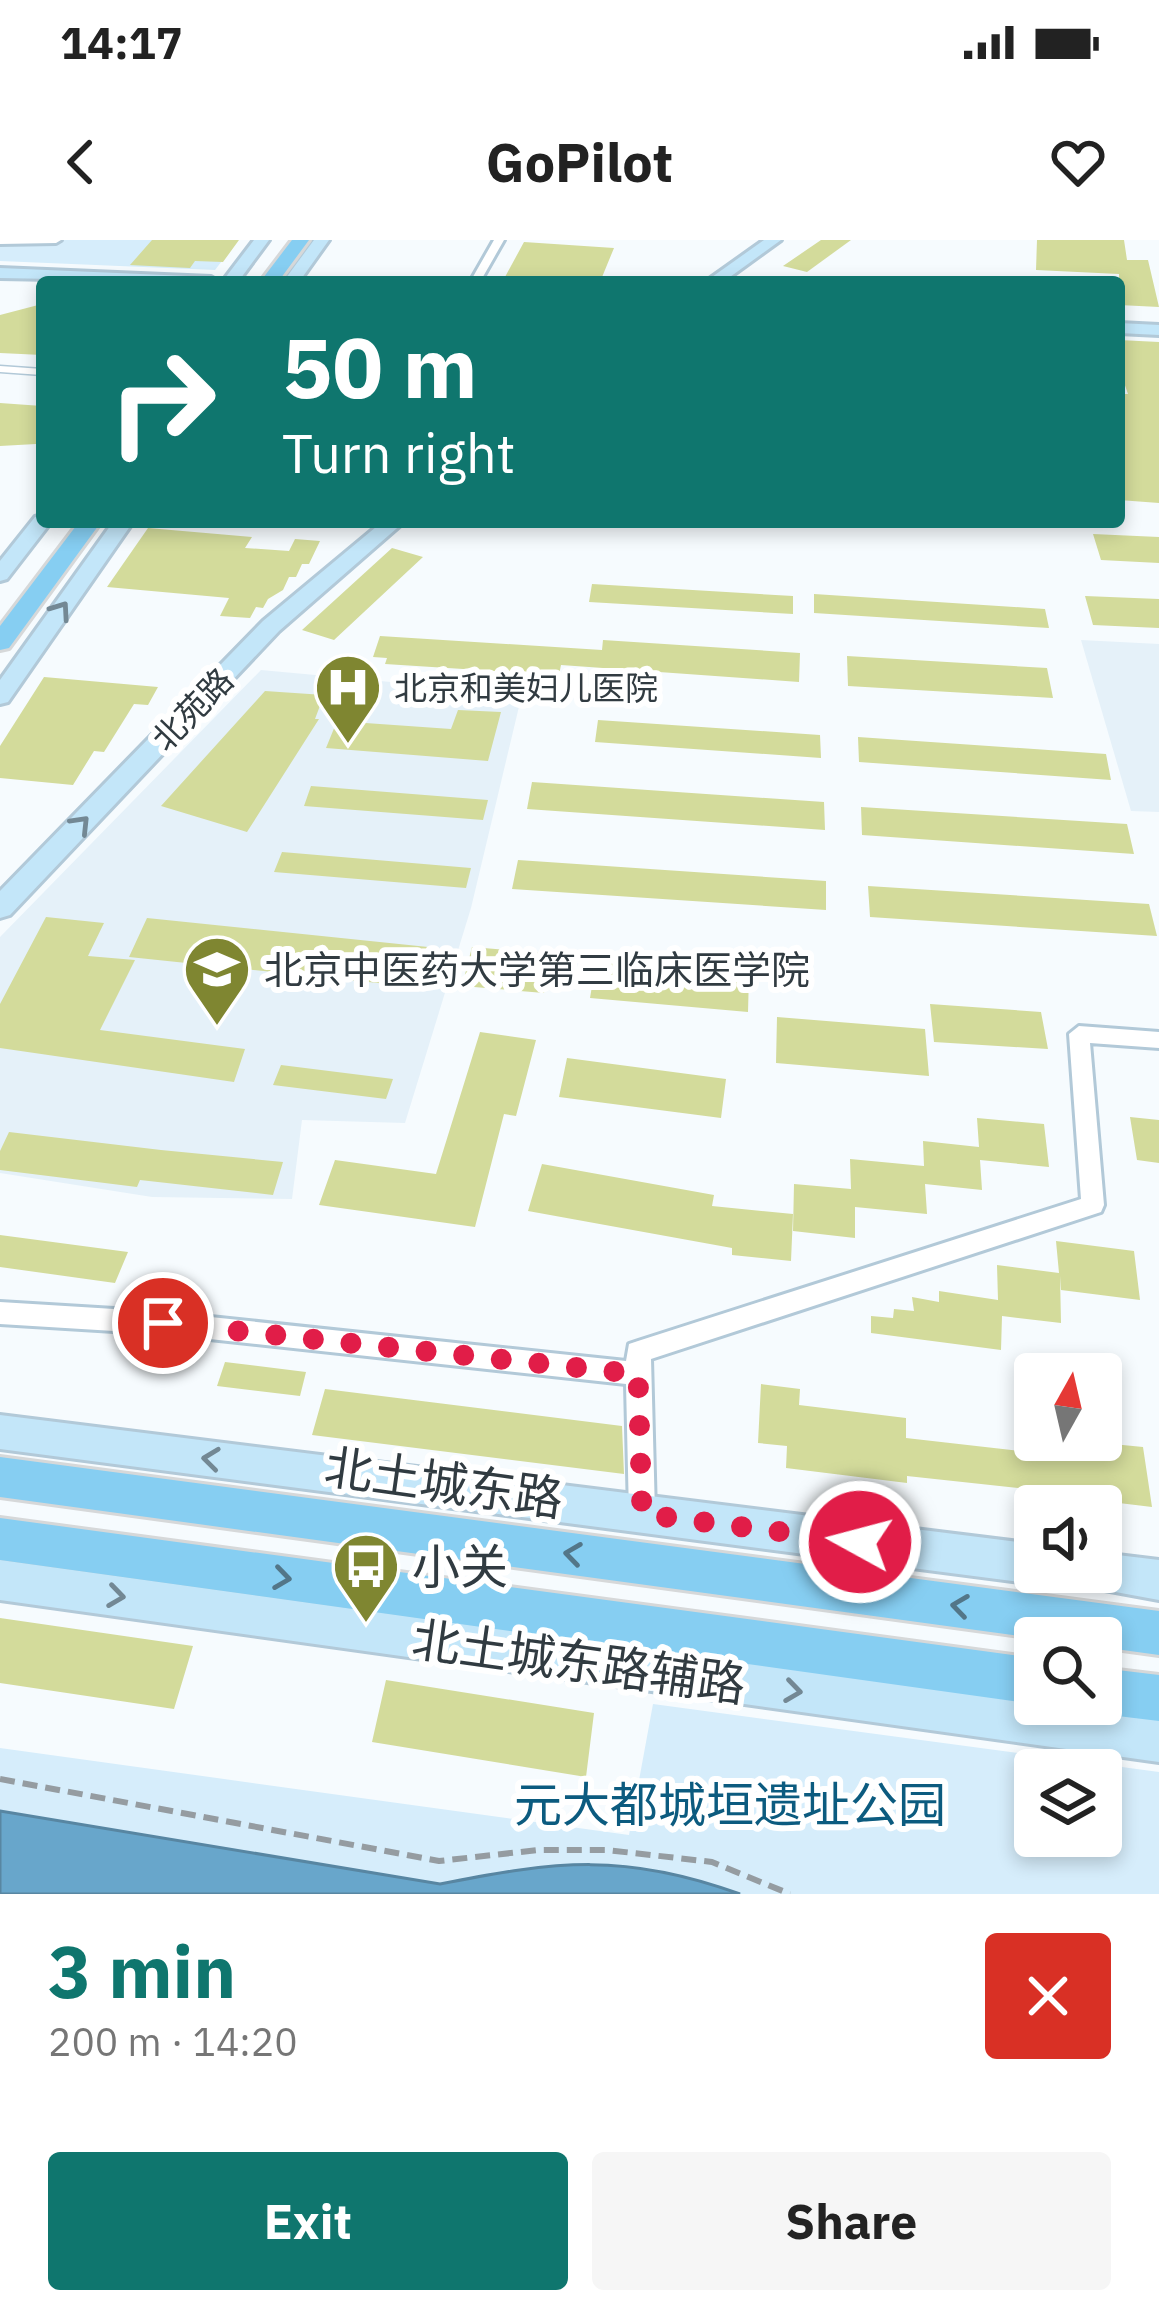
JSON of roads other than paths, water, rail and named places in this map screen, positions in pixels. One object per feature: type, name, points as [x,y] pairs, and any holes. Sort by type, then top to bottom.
[{"type":"main road","points":[[258,276],[285,240]]},
{"type":"main road","points":[[274,276],[301,240]]},
{"type":"main road","points":[[0,614],[65,528]]},
{"type":"main road","points":[[0,643],[86,528]]},
{"type":"main road","name":"北土城东路","points":[[0,1477],[1159,1633]]},
{"type":"main road","points":[[0,1539],[1014,1679]]},
{"type":"main road","points":[[1122,1693],[1159,1699]]},
{"type":"street","points":[[0,241],[56,240]]},
{"type":"street","points":[[235,276],[262,240]]},
{"type":"street","points":[[295,276],[322,240]]},
{"type":"street","points":[[478,276],[499,240]]},
{"type":"street","points":[[722,276],[774,240]]},
{"type":"street","points":[[0,277],[36,278]]},
{"type":"street","points":[[0,277],[36,282]]},
{"type":"street","points":[[1125,324],[1159,326]]},
{"type":"street","points":[[0,575],[37,528]]},
{"type":"street","points":[[0,698],[119,528]]},
{"type":"street","name":"北苑路","points":[[0,908],[272,626],[387,528]]},
{"type":"street","points":[[642,1514],[638,1352],[1093,1205],[1079,1034],[1159,1040]]},
{"type":"street","points":[[0,1313],[163,1323],[638,1374]]},
{"type":"street","points":[[0,1432],[1014,1561]]},
{"type":"street","points":[[1122,1575],[1159,1580]]},
{"type":"street","name":"北土城东路辅路","points":[[0,1580],[1159,1742]]},
{"type":"lane","points":[[0,369],[36,371]]},
{"type":"water","points":[[0,1811],[440,1884],[556,1866],[625,1866],[661,1871],[740,1894],[0,1894]]},
{"type":"place","name":"北京和美妇儿医院","points":[[348,746]]},
{"type":"place","name":"北京中医药大学第三临床医学院","points":[[217,1028]]},
{"type":"place","name":"小关","points":[[366,1625]]},
{"type":"park label","name":"元大都城垣遗址公园","points":[[730,1804]]}]
